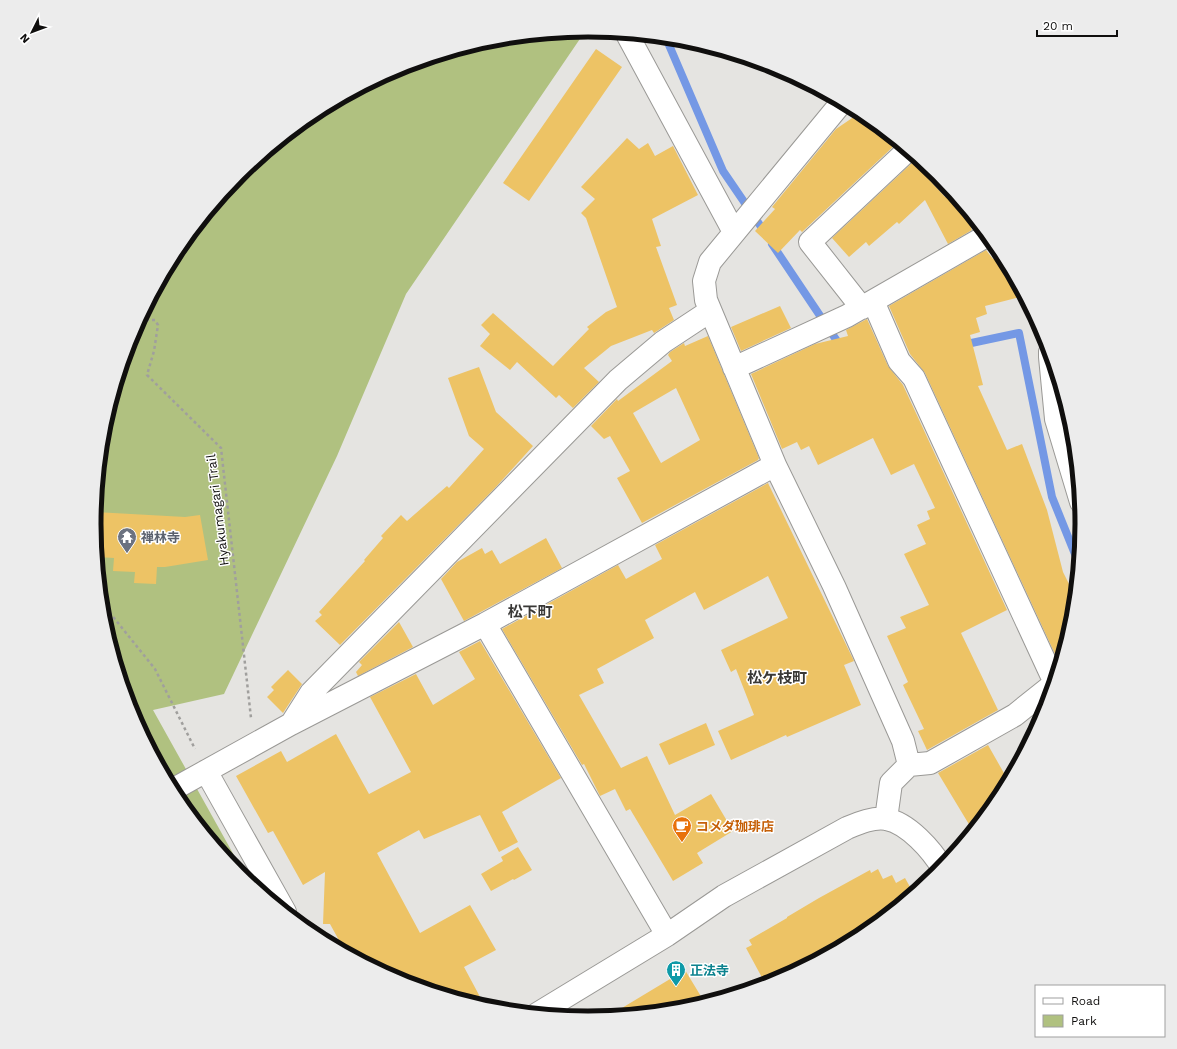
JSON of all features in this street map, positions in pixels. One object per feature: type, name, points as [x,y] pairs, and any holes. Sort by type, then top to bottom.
[{"type":"street","points":[[630,39],[734,232]]},
{"type":"street","points":[[839,106],[710,262],[704,281],[706,300],[775,464],[841,600],[903,741],[909,765]]},
{"type":"street","points":[[904,153],[810,242],[867,304],[899,361],[914,378],[1052,676]]},
{"type":"street","points":[[734,368],[847,316],[982,238]]},
{"type":"street","points":[[291,724],[311,693],[618,380],[664,342],[710,311]]},
{"type":"street","points":[[1051,373],[1056,419],[1074,477]]},
{"type":"street","points":[[178,787],[291,724],[485,624],[775,464]]},
{"type":"street","points":[[485,624],[666,934]]},
{"type":"street","points":[[886,819],[891,782],[909,765],[930,763],[1015,715],[1047,689]]},
{"type":"street","points":[[206,771],[278,900]]},
{"type":"street","points":[[544,1010],[724,896],[860,822],[886,819],[904,827],[923,843],[939,863]]},
{"type":"path","name":"Hyakumagari Trail","points":[[146,320],[155,320],[158,325],[154,351],[146,375],[222,448],[254,744]]},
{"type":"path","points":[[109,611],[155,668],[206,771]]},
{"type":"green space","points":[[581,37],[406,294],[337,456],[224,694],[153,710],[238,863],[222,846],[183,795],[151,740],[138,711],[127,681],[110,620],[102,556],[101,524],[105,461],[110,429],[118,398],[138,338],[151,309],[183,254],[222,203],[267,158],[318,119],[345,102],[402,74],[462,54],[493,46],[525,41]]},
{"type":"building","points":[[596,49],[622,67],[529,201],[503,183]]},
{"type":"building","points":[[855,116],[894,146],[802,232],[800,230],[778,253],[755,231],[775,209],[772,207],[836,129]]},
{"type":"building","points":[[627,138],[639,149],[648,143],[655,156],[673,146],[698,195],[652,219],[661,246],[656,247],[677,305],[669,308],[674,320],[654,333],[652,330],[611,346],[584,368],[599,382],[573,408],[559,395],[556,398],[517,362],[510,370],[480,346],[490,334],[481,325],[493,313],[553,366],[589,329],[587,327],[606,312],[617,307],[586,218],[581,213],[595,199],[581,187]]},
{"type":"building","points":[[913,162],[945,197],[948,196],[955,203],[974,226],[971,228],[972,230],[948,244],[925,200],[899,224],[897,222],[869,246],[866,242],[849,257],[832,238]]},
{"type":"building","points":[[986,250],[993,259],[997,258],[1020,297],[985,306],[987,314],[976,318],[980,332],[970,335],[983,385],[978,386],[1007,450],[1022,444],[1047,510],[1063,572],[1072,590],[1067,620],[1057,658],[925,373],[910,354],[889,306]]},
{"type":"building","points":[[780,306],[791,328],[741,351],[731,327]]},
{"type":"building","points":[[867,319],[888,366],[903,385],[1007,610],[961,633],[998,710],[927,750],[918,731],[924,729],[903,685],[908,682],[887,636],[906,628],[900,617],[929,605],[904,554],[926,544],[917,525],[930,519],[927,511],[935,508],[914,464],[891,475],[873,438],[818,465],[809,446],[801,450],[797,442],[782,449],[751,374],[815,344],[848,336],[846,330]]},
{"type":"building","points":[[708,336],[759,458],[758,460],[642,523],[617,478],[630,471],[610,436],[604,439],[591,426],[617,399],[618,401],[672,361],[668,355],[670,352],[684,343],[685,346]],"holes":[[[676,388],[700,440],[661,463],[633,413]]]},
{"type":"building","points":[[479,367],[496,412],[533,446],[495,488],[340,645],[315,621],[322,615],[319,612],[365,561],[364,560],[383,538],[381,536],[401,515],[407,521],[447,486],[449,488],[484,449],[469,436],[448,378]]},
{"type":"building","points":[[768,483],[854,661],[844,665],[861,705],[787,737],[786,735],[731,760],[718,731],[754,715],[736,669],[731,672],[721,650],[788,618],[768,576],[704,610],[695,592],[645,620],[654,638],[597,669],[604,683],[579,695],[621,768],[647,756],[675,815],[711,794],[733,831],[697,853],[703,863],[673,881],[630,809],[626,811],[615,789],[600,796],[584,764],[582,765],[502,629],[618,565],[626,579],[662,559],[655,545]]},
{"type":"building","points":[[101,512],[185,517],[200,515],[208,560],[157,567],[156,584],[134,583],[135,572],[113,571],[114,558],[102,557]]},
{"type":"building","points":[[546,538],[562,568],[464,621],[441,579],[457,562],[482,548],[485,554],[492,550],[500,564]]},
{"type":"building","points":[[399,622],[413,647],[358,676],[356,672],[362,665],[359,662]]},
{"type":"building","points":[[480,641],[561,778],[502,812],[518,842],[499,852],[480,815],[424,839],[419,830],[377,853],[420,933],[470,905],[496,950],[464,967],[482,1000],[432,986],[402,975],[373,962],[341,945],[330,924],[323,924],[325,872],[303,885],[273,831],[268,833],[236,776],[281,751],[287,762],[336,734],[369,794],[411,772],[370,697],[416,674],[433,705],[475,679],[459,652]]},
{"type":"building","points":[[288,670],[302,684],[283,713],[267,697],[274,690],[271,687]]},
{"type":"building","points":[[706,723],[715,745],[669,765],[659,744]]},
{"type":"building","points":[[988,745],[1006,776],[970,827],[938,773]]},
{"type":"building","points":[[518,847],[532,870],[491,891],[481,874],[503,861],[501,857]]},
{"type":"building","points":[[878,869],[883,879],[892,875],[896,883],[905,878],[912,890],[859,930],[832,947],[804,962],[763,979],[746,948],[752,945],[749,940],[819,898],[870,870],[871,873]]},
{"type":"building","name":"正法寺","points":[[685,970],[702,998],[652,1008],[617,1011]]},
{"type":"waterway","points":[[668,44],[723,171],[766,234]]},
{"type":"waterway","points":[[772,244],[841,347]]},
{"type":"waterway","points":[[962,345],[1019,333],[1052,497],[1075,554]]},
{"type":"place","name":"禅林寺","points":[[127,554]]},
{"type":"place","name":"コメダ珈琲店","points":[[682,843]]},
{"type":"place","name":"正法寺","points":[[676,987]]},
{"type":"district","name":"松下町","points":[[530,612]]},
{"type":"district","name":"松ケ枝町","points":[[777,678]]}]
